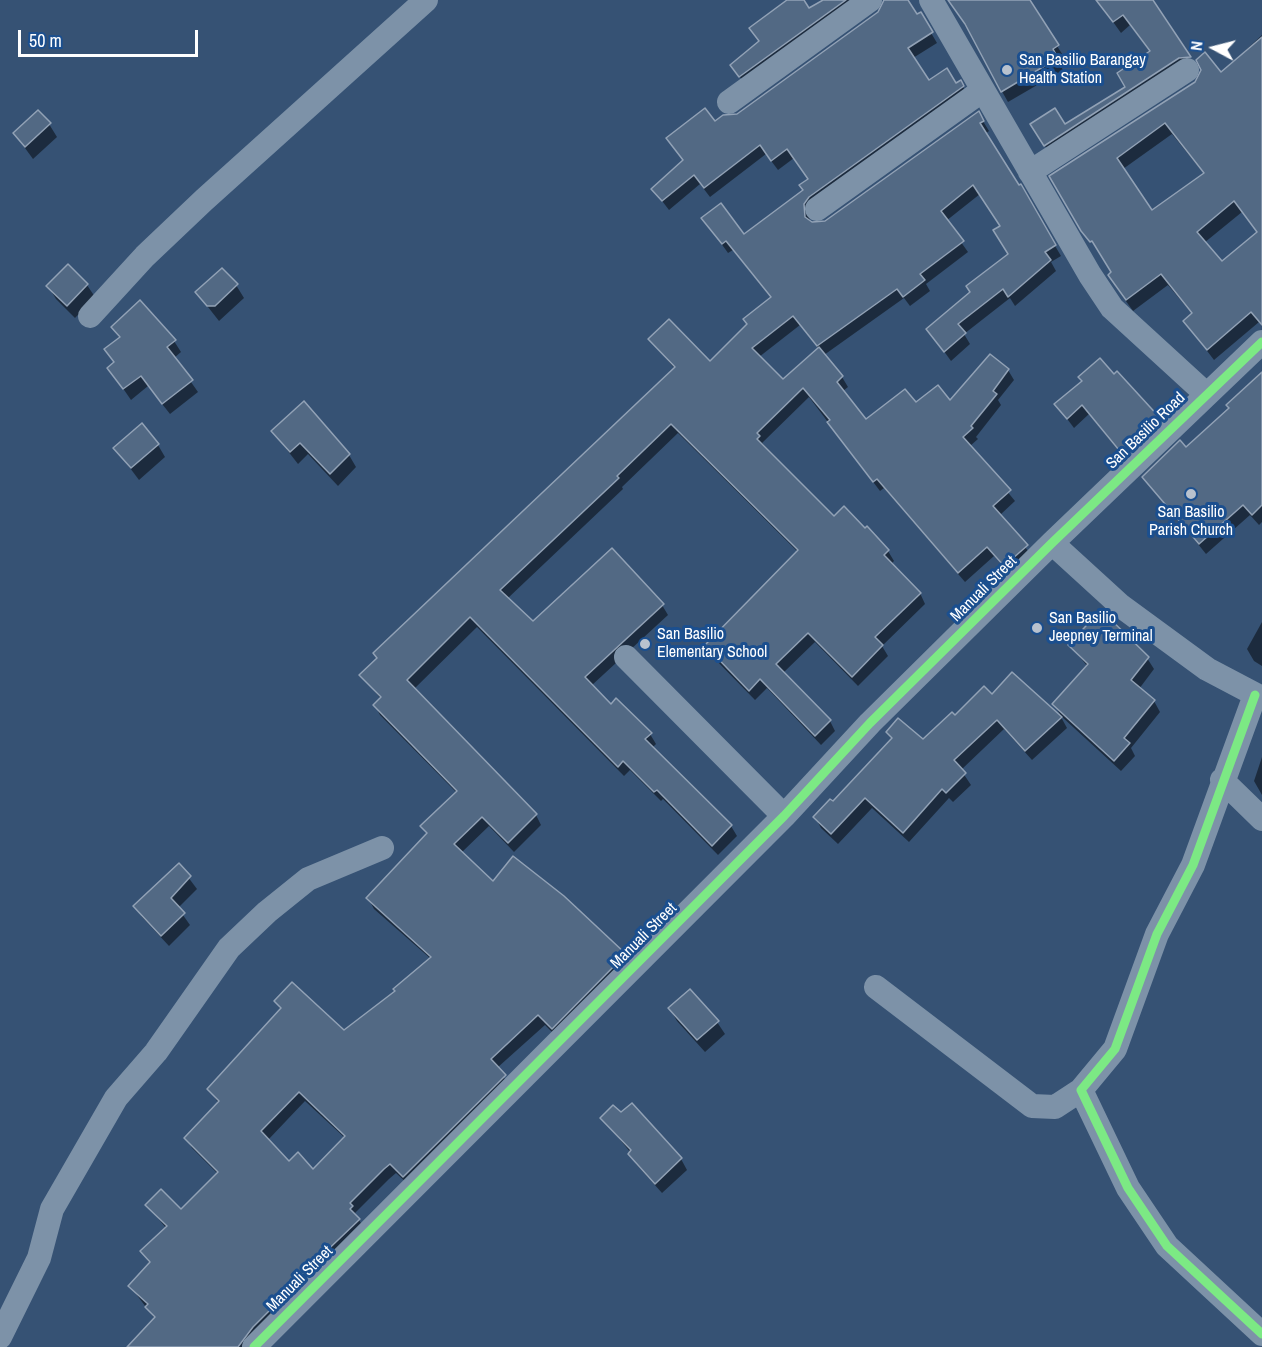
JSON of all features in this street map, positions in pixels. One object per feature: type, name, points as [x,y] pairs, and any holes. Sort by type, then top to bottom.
[{"type":"street","points":[[90,316],[145,256],[187,216],[426,0]]},
{"type":"street","points":[[729,102],[870,0]]},
{"type":"street","points":[[931,0],[1089,275],[1112,308],[1206,393]]},
{"type":"street","points":[[1030,172],[1187,70]]},
{"type":"street","points":[[817,209],[983,90]]},
{"type":"street","name":"San Basilio Road","points":[[1052,543],[1206,393],[1262,342]]},
{"type":"street","points":[[876,987],[1032,1106],[1055,1107],[1081,1090],[1115,1049],[1157,934],[1192,865],[1222,780],[1258,697],[1207,669],[1122,606],[1052,543]]},
{"type":"street","name":"Manuali Street","points":[[254,1347],[784,816],[870,723],[1052,543]]},
{"type":"street","points":[[626,657],[784,816]]},
{"type":"street","points":[[1222,780],[1262,819]]},
{"type":"street","points":[[7,1347],[0,1339],[39,1258],[52,1209],[116,1098],[156,1052],[229,948],[267,912],[308,879],[382,848]]},
{"type":"street","points":[[1081,1090],[1128,1188],[1167,1246],[1262,1334]]},
{"type":"building","points":[[787,0],[804,0],[809,8],[823,0],[846,0],[739,77],[730,65],[759,41],[749,28]]},
{"type":"building","points":[[884,0],[908,0],[917,14],[921,12],[933,32],[908,48],[929,80],[947,68],[956,83],[961,80],[964,86],[809,197],[804,204],[805,217],[812,222],[825,221],[979,111],[984,121],[980,123],[1019,185],[1021,184],[1056,245],[1045,252],[1051,260],[1008,297],[1003,289],[958,324],[966,333],[944,352],[926,329],[970,292],[966,286],[1008,254],[993,230],[1000,226],[973,185],[941,211],[964,241],[920,274],[925,280],[903,297],[897,289],[817,346],[793,316],[752,348],[783,379],[819,347],[843,376],[837,382],[866,419],[905,389],[916,402],[938,385],[950,400],[990,354],[1009,369],[993,391],[997,394],[971,426],[973,428],[963,437],[1011,490],[993,506],[1028,545],[1004,566],[987,547],[958,573],[877,479],[873,482],[827,422],[830,420],[803,388],[757,433],[760,436],[757,439],[834,516],[844,506],[865,528],[867,526],[889,550],[884,555],[921,593],[875,637],[883,645],[852,677],[808,633],[776,664],[831,720],[815,736],[760,679],[749,691],[705,645],[798,550],[671,424],[617,476],[619,478],[500,590],[533,621],[612,548],[664,604],[585,677],[611,704],[616,698],[652,733],[645,739],[732,825],[712,846],[657,790],[654,792],[623,761],[618,767],[470,617],[407,680],[537,814],[508,843],[482,817],[454,844],[493,881],[513,856],[564,896],[626,954],[552,1029],[538,1015],[491,1059],[506,1075],[403,1177],[390,1164],[350,1203],[353,1206],[350,1209],[360,1219],[293,1283],[295,1285],[253,1327],[238,1347],[127,1347],[155,1317],[145,1307],[148,1304],[128,1286],[150,1262],[140,1251],[167,1226],[145,1205],[161,1189],[181,1209],[218,1172],[184,1138],[219,1101],[207,1089],[281,1008],[274,1001],[292,982],[344,1030],[395,991],[393,989],[431,957],[366,898],[427,833],[420,826],[457,791],[373,705],[381,697],[359,675],[377,658],[373,653],[675,367],[648,339],[669,319],[710,361],[747,324],[743,319],[771,297],[726,241],[722,244],[701,218],[721,203],[744,234],[803,190],[799,185],[808,179],[787,149],[771,161],[760,145],[704,188],[694,175],[662,201],[651,189],[683,160],[666,138],[705,108],[715,121],[723,115],[737,114],[878,12]],"holes":[[[299,1092],[345,1136],[313,1169],[298,1152],[289,1161],[261,1131]]]},
{"type":"building","points":[[948,0],[1030,0],[1059,45],[1053,49],[1058,58],[1001,92],[965,24]]},
{"type":"building","points":[[1096,0],[1153,0],[1191,57],[1179,58],[1044,146],[1030,124],[1055,108],[1065,124],[1125,87],[1117,73],[1150,51],[1123,15],[1113,22]]},
{"type":"building","points":[[1262,37],[1262,325],[1251,312],[1207,350],[1183,321],[1192,313],[1161,274],[1126,300],[1108,275],[1111,272],[1092,241],[1090,242],[1081,231],[1049,176],[1195,82],[1201,70],[1196,60],[1205,52],[1221,72]],"holes":[[[1165,123],[1204,173],[1152,210],[1117,158]],[[1234,201],[1257,232],[1222,261],[1197,232]]]},
{"type":"building","points":[[38,110],[51,123],[25,147],[13,133]]},
{"type":"building","points":[[68,264],[88,284],[67,306],[46,286]]},
{"type":"building","points":[[222,268],[238,284],[215,306],[207,306],[195,292]]},
{"type":"building","points":[[140,300],[176,340],[167,347],[193,380],[162,404],[141,376],[123,389],[107,368],[114,362],[104,349],[120,337],[111,327]]},
{"type":"building","points":[[1100,358],[1114,374],[1117,371],[1161,419],[1123,455],[1082,405],[1067,419],[1054,404],[1082,381],[1078,377]]},
{"type":"building","points":[[1262,372],[1262,505],[1252,515],[1243,505],[1199,544],[1142,477],[1180,440],[1186,447],[1229,408],[1226,405]]},
{"type":"building","points":[[304,401],[350,454],[330,474],[300,443],[290,452],[271,431]]},
{"type":"building","points":[[142,423],[159,444],[131,468],[113,448]]},
{"type":"building","points":[[1101,610],[1149,657],[1131,680],[1155,700],[1124,738],[1130,743],[1114,761],[1052,704],[1088,664],[1068,645]]},
{"type":"building","points":[[1012,672],[1062,717],[1025,751],[997,720],[954,760],[966,773],[946,793],[942,789],[903,833],[865,798],[831,834],[813,817],[830,799],[833,801],[892,738],[886,732],[898,718],[923,739],[952,712],[955,715],[984,686],[992,694]]},
{"type":"building","points":[[179,863],[191,876],[171,898],[185,913],[161,936],[133,906]]},
{"type":"building","points":[[690,989],[719,1021],[697,1040],[668,1008]]},
{"type":"building","points":[[632,1103],[682,1158],[655,1184],[628,1154],[631,1150],[600,1118],[613,1105],[621,1112]]},
{"type":"cycle path","points":[[254,1347],[784,816],[870,723],[1052,543],[1262,342]]},
{"type":"cycle path","points":[[1255,695],[1193,865],[1157,934],[1115,1049],[1081,1090],[1128,1188],[1167,1246],[1262,1334]]},
{"type":"place","name":"San Basilio Barangay Health Station","points":[[1007,70]]},
{"type":"place","name":"San Basilio Parish Church","points":[[1191,494]]},
{"type":"place","name":"San Basilio Jeepney Terminal","points":[[1037,628]]},
{"type":"place","name":"San Basilio Elementary School","points":[[645,644]]}]
